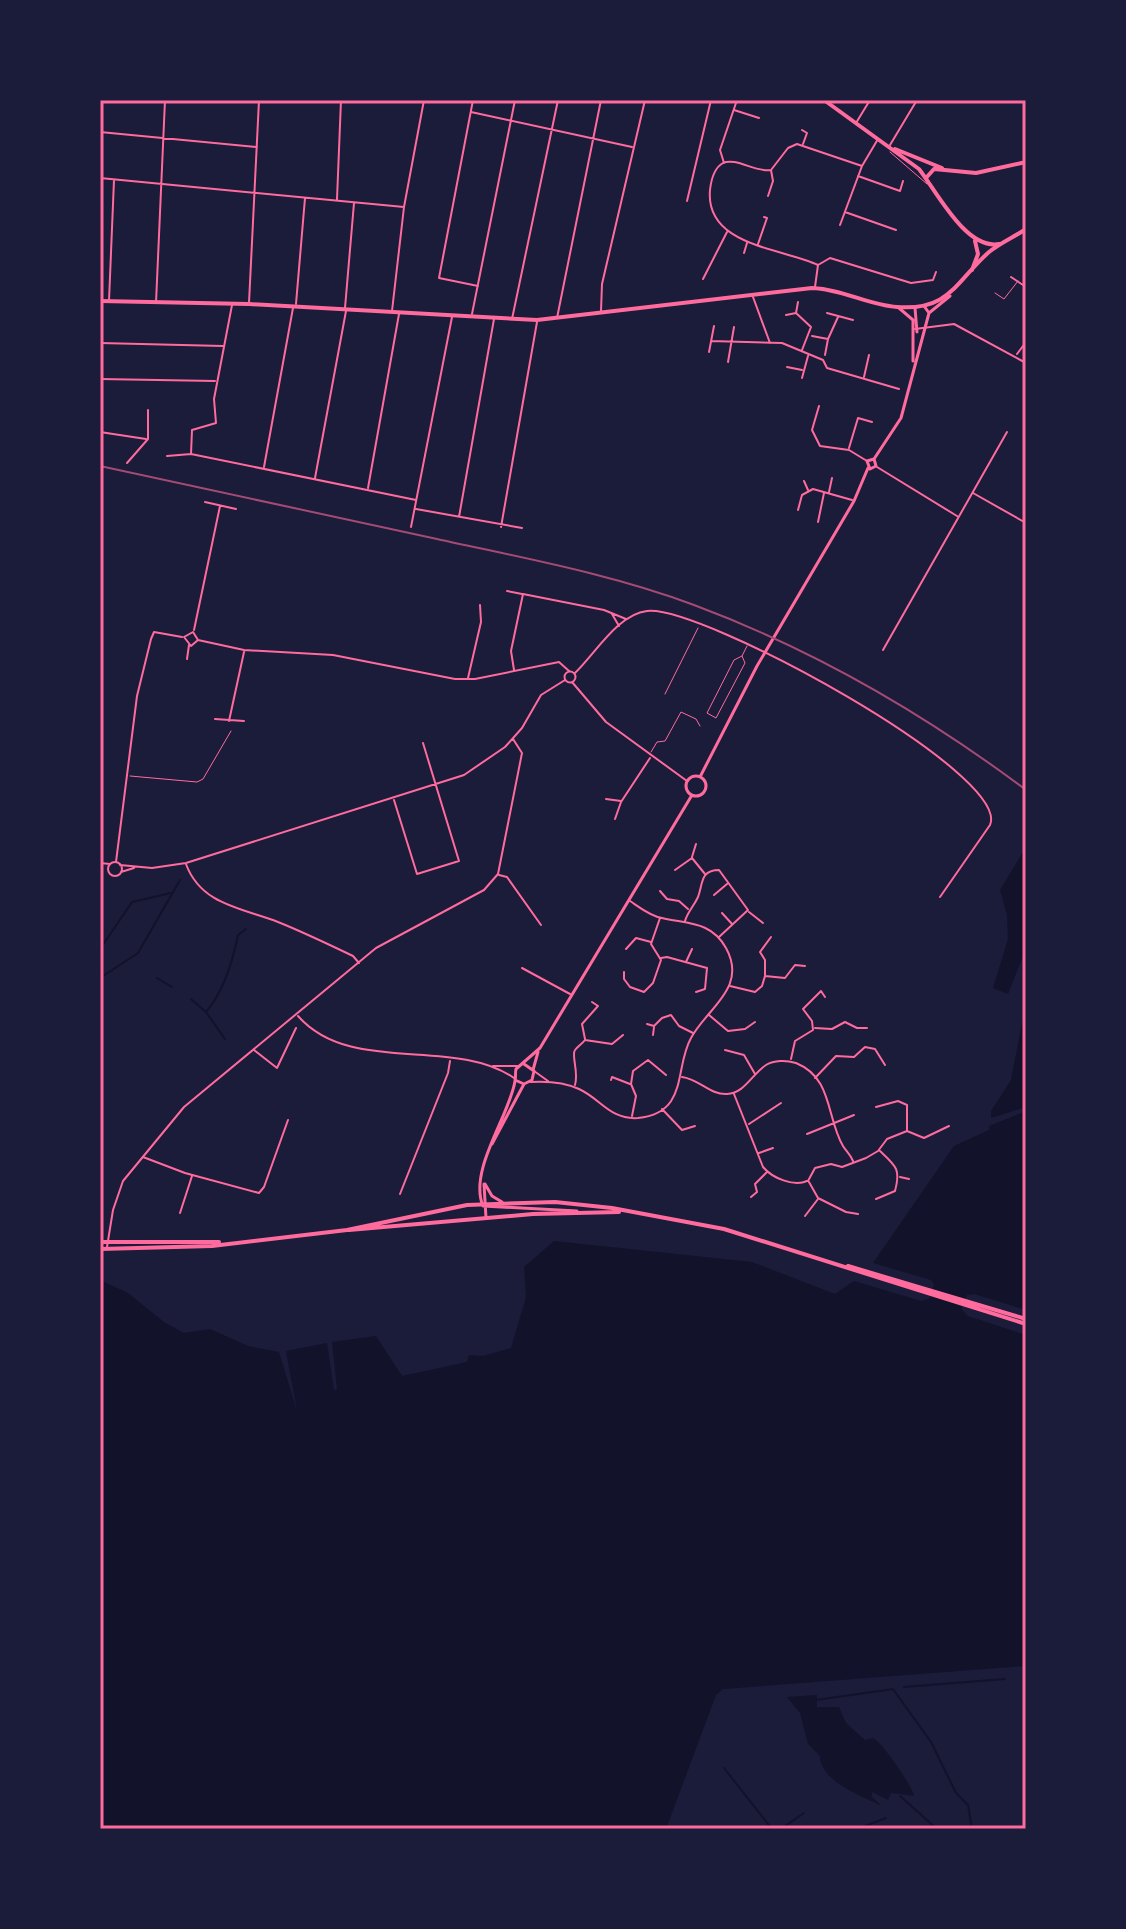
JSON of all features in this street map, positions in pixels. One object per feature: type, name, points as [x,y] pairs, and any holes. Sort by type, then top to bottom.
[{"type":"main road","points":[[824,100],[919,169],[926,182],[974,240],[978,254],[969,276]]},
{"type":"main road","points":[[889,146],[952,172]]},
{"type":"main road","points":[[926,182],[931,170],[976,173],[1026,162]]},
{"type":"main road","points":[[100,301],[249,304],[537,320],[815,288],[896,307],[915,307],[950,296],[1002,243],[1026,229]]},
{"type":"main road","points":[[974,240],[986,245],[1002,243]]},
{"type":"main road","points":[[347,1230],[502,1202],[574,1203],[705,1224],[1026,1322]]},
{"type":"main road","points":[[103,1249],[173,1249],[486,1218],[624,1212]]},
{"type":"main road","points":[[100,1242],[226,1242]]},
{"type":"street","points":[[156,303],[165,100]]},
{"type":"street","points":[[242,100],[259,101],[249,304]]},
{"type":"street","points":[[336,200],[341,100]]},
{"type":"street","points":[[392,312],[404,207],[424,100]]},
{"type":"street","points":[[473,100],[439,278],[478,286]]},
{"type":"street","points":[[471,318],[515,100]]},
{"type":"street","points":[[512,320],[558,100]]},
{"type":"street","points":[[557,319],[601,100]]},
{"type":"street","points":[[601,312],[602,284],[645,100]]},
{"type":"street","points":[[687,201],[711,100]]},
{"type":"street","points":[[724,163],[720,150],[737,100]]},
{"type":"street","points":[[856,124],[870,100]]},
{"type":"street","points":[[889,146],[917,100]]},
{"type":"street","points":[[733,110],[759,118]]},
{"type":"street","points":[[470,112],[633,148]]},
{"type":"street","points":[[802,130],[807,133],[803,144]]},
{"type":"street","points":[[100,132],[257,147]]},
{"type":"street","points":[[840,225],[862,166],[878,139]]},
{"type":"street","points":[[768,196],[773,181],[771,170],[788,148],[803,144],[862,166]]},
{"type":"street","points":[[724,163],[771,170]]},
{"type":"street","points":[[724,163],[713,175],[710,200],[716,218],[727,232],[818,265],[830,258],[844,260],[916,284],[933,280],[936,272]]},
{"type":"street","points":[[858,176],[900,191],[903,181]]},
{"type":"street","points":[[100,178],[404,207]]},
{"type":"street","points":[[109,301],[114,179]]},
{"type":"street","points":[[263,469],[294,307],[305,197]]},
{"type":"street","points":[[314,480],[345,310],[354,202]]},
{"type":"street","points":[[845,212],[896,230]]},
{"type":"street","points":[[758,244],[767,218],[764,217]]},
{"type":"street","points":[[703,279],[727,232]]},
{"type":"street","points":[[744,253],[748,241]]},
{"type":"street","points":[[815,288],[818,265]]},
{"type":"street","points":[[1011,277],[1026,287]]},
{"type":"street","points":[[819,406],[813,438],[826,448],[849,450],[867,461],[874,459],[901,418],[913,362],[929,313],[950,296]]},
{"type":"street","points":[[753,297],[770,344]]},
{"type":"street","points":[[796,313],[798,302]]},
{"type":"street","points":[[191,454],[192,430],[216,423],[214,403],[232,304]]},
{"type":"street","points":[[924,306],[929,313]]},
{"type":"street","points":[[896,307],[908,313],[916,329]]},
{"type":"street","points":[[913,362],[915,307]]},
{"type":"street","points":[[368,490],[400,312]]},
{"type":"street","points":[[786,315],[796,313],[810,324],[810,336],[801,352]]},
{"type":"street","points":[[827,313],[853,320]]},
{"type":"street","points":[[411,527],[452,316]]},
{"type":"street","points":[[825,355],[838,316]]},
{"type":"street","points":[[459,517],[494,319]]},
{"type":"street","points":[[501,527],[537,320]]},
{"type":"street","points":[[916,329],[954,324],[1026,363]]},
{"type":"street","points":[[709,352],[714,326]]},
{"type":"street","points":[[728,362],[734,327]]},
{"type":"street","points":[[810,336],[828,339]]},
{"type":"street","points":[[711,341],[731,345],[791,345],[823,360],[827,368],[899,389]]},
{"type":"street","points":[[1016,356],[1026,342]]},
{"type":"street","points":[[100,343],[224,346]]},
{"type":"street","points":[[802,378],[808,355]]},
{"type":"street","points":[[864,377],[869,355]]},
{"type":"street","points":[[787,367],[804,371]]},
{"type":"street","points":[[100,379],[217,381]]},
{"type":"street","points":[[127,463],[148,439],[148,410]]},
{"type":"street","points":[[849,450],[858,418],[872,422]]},
{"type":"street","points":[[100,432],[148,439]]},
{"type":"street","points":[[883,650],[1007,432]]},
{"type":"street","points":[[167,456],[191,454],[416,500]]},
{"type":"street","points":[[874,459],[876,466],[958,517]]},
{"type":"street","points":[[700,777],[757,666],[854,501],[868,468],[867,461]]},
{"type":"street","points":[[868,468],[876,466]]},
{"type":"street","points":[[818,522],[832,478]]},
{"type":"street","points":[[804,481],[808,490]]},
{"type":"street","points":[[798,510],[802,495],[808,490],[827,492],[854,501]]},
{"type":"street","points":[[972,493],[1026,523]]},
{"type":"street","points":[[205,502],[236,509]]},
{"type":"street","points":[[198,640],[193,632],[220,506]]},
{"type":"street","points":[[415,509],[501,527],[522,528]]},
{"type":"street","points":[[507,591],[626,619]]},
{"type":"street","points":[[514,671],[511,651],[523,594]]},
{"type":"street","points":[[469,680],[481,622],[480,605]]},
{"type":"street","points":[[572,682],[575,673],[626,619],[650,611],[748,644],[818,679],[927,749],[975,786],[988,803],[993,812],[990,825],[940,897]]},
{"type":"street","points":[[611,614],[620,627]]},
{"type":"street","points":[[116,862],[137,696],[154,632],[184,637],[189,645],[187,659]]},
{"type":"street","points":[[184,637],[193,632]]},
{"type":"street","points":[[189,645],[198,640],[244,650],[333,655],[469,680],[559,662],[575,673]]},
{"type":"street","points":[[229,721],[244,650]]},
{"type":"street","points":[[100,864],[113,875],[136,868],[186,863],[464,775],[513,739],[541,695],[565,680],[569,671]]},
{"type":"street","points":[[565,680],[572,682],[594,711],[687,781]]},
{"type":"street","points":[[215,719],[244,721]]},
{"type":"street","points":[[103,1249],[120,1187],[184,1107],[396,934],[484,890],[498,874],[522,753],[513,739]]},
{"type":"street","points":[[393,799],[417,874],[459,861],[423,743]]},
{"type":"street","points":[[615,819],[621,802],[650,755]]},
{"type":"street","points":[[530,1082],[540,1048],[692,795],[704,791],[705,782],[700,777],[694,776],[687,781],[686,788],[692,795]]},
{"type":"street","points":[[606,799],[621,802]]},
{"type":"street","points":[[675,870],[692,858],[696,844]]},
{"type":"street","points":[[692,858],[706,875]]},
{"type":"street","points":[[100,864],[116,862]]},
{"type":"street","points":[[116,862],[136,868]]},
{"type":"street","points":[[186,863],[194,881],[212,897],[286,925],[353,956],[359,963]]},
{"type":"street","points":[[108,869],[110,864]]},
{"type":"street","points":[[120,865],[121,872]]},
{"type":"street","points":[[685,921],[706,875],[718,869],[745,903],[747,912]]},
{"type":"street","points":[[498,874],[507,877],[541,925]]},
{"type":"street","points":[[714,895],[727,884]]},
{"type":"street","points":[[660,891],[689,910]]},
{"type":"street","points":[[492,1144],[524,1084],[530,1082],[574,1087],[608,1112],[632,1118],[661,1109],[675,1094],[693,1034],[730,986],[730,957],[719,938],[705,927],[660,918],[629,900]]},
{"type":"street","points":[[747,912],[756,914],[763,923]]},
{"type":"street","points":[[719,938],[747,912]]},
{"type":"street","points":[[722,913],[733,926]]},
{"type":"street","points":[[652,942],[660,918]]},
{"type":"street","points":[[730,986],[755,992],[762,986],[765,960],[760,952],[771,937]]},
{"type":"street","points":[[626,949],[636,938],[652,942],[661,958]]},
{"type":"street","points":[[686,962],[692,949]]},
{"type":"street","points":[[661,958],[708,969],[704,990],[696,992]]},
{"type":"street","points":[[624,972],[630,987],[641,992],[649,988],[661,958]]},
{"type":"street","points":[[765,976],[785,978],[795,965],[805,966]]},
{"type":"street","points":[[522,968],[573,996]]},
{"type":"street","points":[[813,1028],[803,1009],[821,991],[825,997]]},
{"type":"street","points":[[585,1040],[582,1024],[600,1001]]},
{"type":"street","points":[[592,1002],[598,1006]]},
{"type":"street","points":[[298,1015],[310,1027],[349,1045],[492,1066],[520,1065],[549,1082]]},
{"type":"street","points":[[653,1035],[654,1026],[671,1015],[679,1026],[693,1034]]},
{"type":"street","points":[[709,1015],[728,1031],[745,1029],[755,1022]]},
{"type":"street","points":[[813,1028],[832,1029],[845,1022],[857,1028],[867,1028]]},
{"type":"street","points":[[647,1024],[654,1026]]},
{"type":"street","points":[[254,1050],[277,1068],[296,1028]]},
{"type":"street","points":[[791,1062],[794,1042],[810,1035],[813,1028]]},
{"type":"street","points":[[585,1040],[612,1044],[623,1035]]},
{"type":"street","points":[[574,1087],[578,1071],[573,1053],[585,1040]]},
{"type":"street","points":[[815,1078],[836,1056],[852,1057],[865,1047],[875,1049],[885,1065]]},
{"type":"street","points":[[486,1218],[483,1180],[492,1144],[520,1065],[540,1048]]},
{"type":"street","points":[[725,1050],[744,1055],[756,1075]]},
{"type":"street","points":[[400,1194],[448,1073],[450,1059]]},
{"type":"street","points":[[632,1118],[636,1096],[631,1084],[633,1071],[646,1061],[666,1075]]},
{"type":"street","points":[[682,1076],[698,1080],[716,1093],[733,1093],[773,1062],[791,1062],[815,1078],[824,1089],[843,1144],[853,1161]]},
{"type":"street","points":[[492,1066],[524,1084]]},
{"type":"street","points":[[611,1080],[612,1077],[631,1084]]},
{"type":"street","points":[[733,1093],[767,1172],[794,1184],[808,1181],[815,1168],[831,1164],[844,1166],[879,1150],[887,1139],[907,1131],[924,1138],[949,1126]]},
{"type":"street","points":[[876,1107],[898,1101],[907,1105]]},
{"type":"street","points":[[907,1105],[913,1102]]},
{"type":"street","points":[[748,1124],[781,1103]]},
{"type":"street","points":[[907,1105],[907,1131]]},
{"type":"street","points":[[661,1109],[682,1130],[695,1126]]},
{"type":"street","points":[[807,1134],[854,1115]]},
{"type":"street","points":[[142,1156],[193,1175],[261,1192],[288,1120]]},
{"type":"street","points":[[758,1153],[773,1148]]},
{"type":"street","points":[[876,1199],[895,1191],[900,1177],[896,1165],[879,1150]]},
{"type":"street","points":[[763,1196],[757,1192],[755,1184],[767,1172]]},
{"type":"street","points":[[180,1213],[193,1175]]},
{"type":"street","points":[[900,1177],[909,1179]]},
{"type":"street","points":[[483,1180],[492,1196],[502,1202]]},
{"type":"street","points":[[808,1181],[818,1198],[858,1214]]},
{"type":"street","points":[[751,1197],[757,1192]]},
{"type":"street","points":[[805,1216],[818,1198]]},
{"type":"street","points":[[484,1205],[549,1207],[580,1212]]},
{"type":"lane","points":[[995,293],[1004,299],[1018,281]]},
{"type":"lane","points":[[665,694],[699,625]]},
{"type":"lane","points":[[742,656],[745,663],[716,718],[707,713],[734,660],[742,656],[748,644]]},
{"type":"lane","points":[[722,683],[732,688]]},
{"type":"lane","points":[[650,755],[657,742],[665,741],[681,712],[696,719],[700,726]]},
{"type":"lane","points":[[127,775],[197,782],[203,779],[231,731]]},
{"type":"shaded area","points":[[1026,847],[1026,948],[1008,994],[993,988],[1008,939],[1007,915],[1000,890]]},
{"type":"shaded area","points":[[1026,1003],[1026,1107],[991,1118],[991,1111],[1011,1080]]},
{"type":"shaded area","points":[[1026,1111],[1026,1310],[974,1294],[967,1295],[961,1309],[968,1316],[1026,1335],[1026,1666],[723,1689],[716,1695],[666,1829],[100,1829],[100,1280],[128,1293],[164,1322],[184,1333],[210,1329],[248,1346],[279,1352],[297,1411],[286,1351],[327,1343],[334,1390],[337,1389],[332,1342],[376,1336],[402,1376],[467,1362],[469,1355],[483,1356],[511,1348],[526,1297],[524,1267],[554,1241],[752,1262],[835,1294],[854,1281],[921,1301],[930,1298],[934,1285],[931,1280],[873,1263],[954,1146],[989,1130],[989,1126]]},
{"type":"shaded area","points":[[817,1695],[817,1707],[839,1707],[846,1723],[865,1740],[873,1738],[877,1741],[903,1774],[914,1796],[891,1793],[888,1800],[872,1792],[872,1797],[881,1805],[842,1786],[826,1773],[820,1756],[808,1744],[800,1713],[787,1697]]},
{"type":"waterway","points":[[100,978],[138,953],[180,880]]},
{"type":"waterway","points":[[100,949],[132,902],[171,893]]},
{"type":"waterway","points":[[225,1039],[206,1012],[226,975],[238,935],[246,929]]},
{"type":"waterway","points":[[157,978],[172,987]]},
{"type":"waterway","points":[[191,999],[206,1012]]},
{"type":"waterway","points":[[904,1687],[1005,1679]]},
{"type":"waterway","points":[[816,1700],[893,1689],[931,1742],[956,1793],[968,1805],[972,1829]]},
{"type":"waterway","points":[[724,1768],[772,1829]]},
{"type":"waterway","points":[[900,1796],[937,1829]]},
{"type":"waterway","points":[[781,1829],[804,1813]]},
{"type":"waterway","points":[[860,1828],[886,1818]]},
{"type":"railway","points":[[100,466],[567,568],[663,594],[738,623],[825,663],[908,710],[1026,790]]}]
